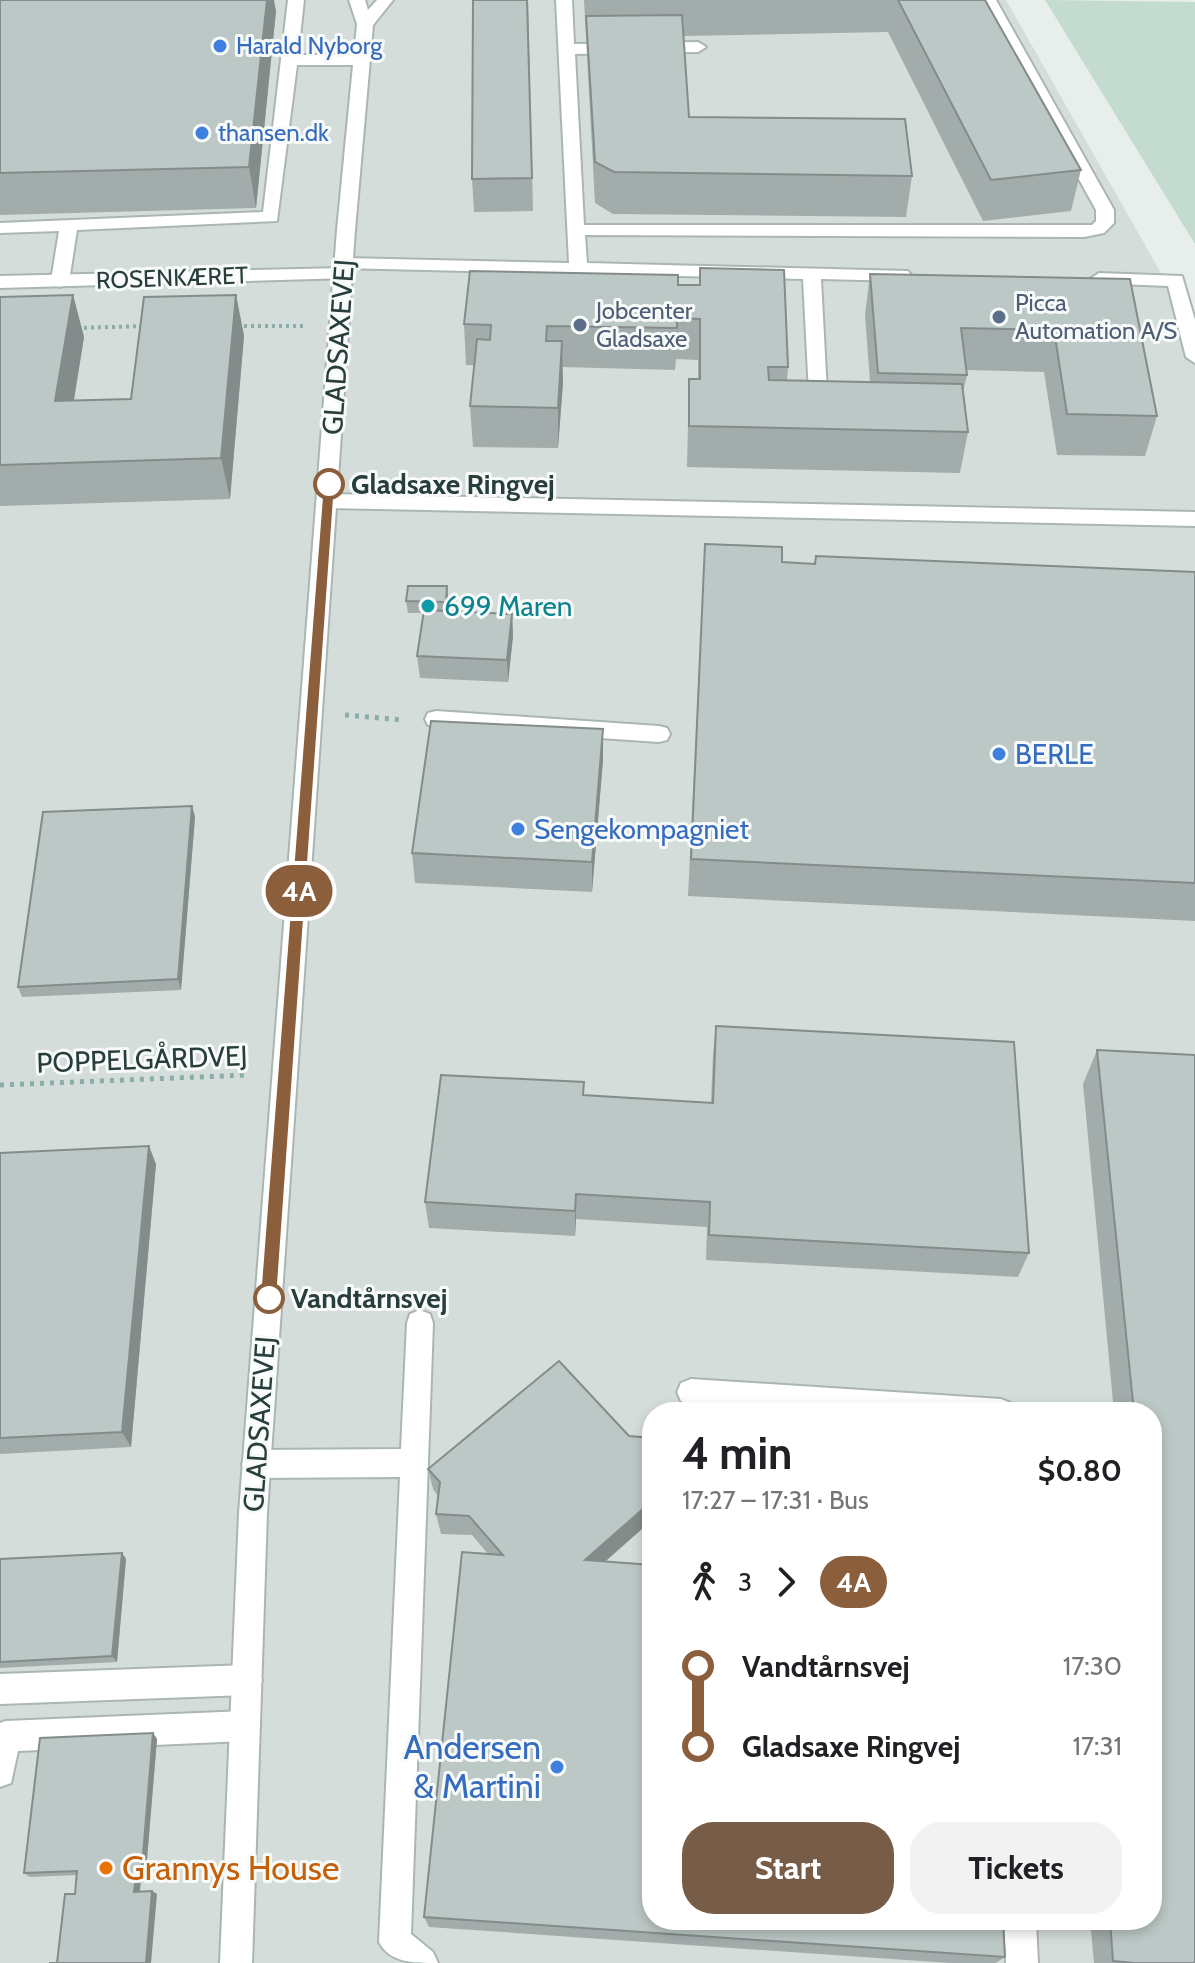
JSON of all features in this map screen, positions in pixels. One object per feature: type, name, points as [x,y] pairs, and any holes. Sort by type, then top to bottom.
[{"type":"street","points":[[0,228],[271,217],[296,0]]},
{"type":"street","name":"GLADSAXEVEJ","points":[[236,1963],[256,1464],[344,269],[363,60],[365,24],[357,0]]},
{"type":"street","points":[[365,24],[370,0]]},
{"type":"street","points":[[365,24],[385,0]]},
{"type":"street","points":[[564,0],[578,269]]},
{"type":"street","points":[[575,230],[961,233],[1084,232],[1098,229],[1105,223],[1105,210],[988,0]]},
{"type":"street","points":[[566,49],[698,47]]},
{"type":"street","points":[[290,60],[363,60]]},
{"type":"street","points":[[60,281],[69,225]]},
{"type":"street","name":"ROSENKÆRET","points":[[0,282],[344,269],[578,269],[922,275]]},
{"type":"street","points":[[812,273],[818,393]]},
{"type":"street","points":[[1081,279],[1176,280],[1195,357]]},
{"type":"street","points":[[328,501],[1195,519]]},
{"type":"street","points":[[436,719],[659,734]]},
{"type":"street","points":[[420,1323],[395,1942],[422,1963]]},
{"type":"street","points":[[691,1392],[846,1402]]},
{"type":"street","points":[[256,1464],[414,1463]]},
{"type":"street","points":[[0,1689],[247,1680]]},
{"type":"street","points":[[0,1772],[5,1736],[245,1726]]},
{"type":"street","points":[[1020,1930],[1022,1963]]},
{"type":"path","points":[[62,329],[156,326]]},
{"type":"path","points":[[233,326],[340,326]]},
{"type":"path","points":[[312,712],[412,721],[436,719]]},
{"type":"path","name":"POPPELGÅRDVEJ","points":[[0,1085],[285,1073]]},
{"type":"shaded area","points":[[0,0],[1006,0],[1195,333],[1195,1963],[0,1963]]},
{"type":"green space","points":[[1045,0],[1195,2],[1195,244]]},
{"type":"building","points":[[0,0],[267,0],[249,167],[0,173]]},
{"type":"building","points":[[473,0],[527,0],[532,178],[472,179]]},
{"type":"building","points":[[898,0],[985,0],[1081,170],[991,180]]},
{"type":"building","points":[[682,15],[689,117],[905,119],[912,176],[614,172],[595,162],[586,16]]},
{"type":"building","points":[[700,268],[784,270],[788,367],[768,367],[769,380],[962,384],[968,432],[689,426],[689,379],[700,379],[700,319],[677,318],[677,328],[547,326],[546,341],[562,341],[558,408],[470,406],[477,339],[490,340],[491,325],[464,324],[470,271],[678,275],[678,285],[700,285]]},
{"type":"building","points":[[870,274],[1130,279],[1157,416],[1067,414],[1054,330],[961,328],[967,375],[878,373]]},
{"type":"building","points":[[73,295],[55,401],[131,399],[144,297],[236,295],[221,458],[0,465],[0,297]]},
{"type":"building","points":[[705,544],[782,547],[782,562],[815,564],[816,556],[1195,572],[1195,883],[691,859]]},
{"type":"building","points":[[408,586],[447,586],[446,602],[406,601]]},
{"type":"building","points":[[424,610],[512,614],[507,660],[417,656]]},
{"type":"building","points":[[431,721],[603,729],[592,862],[412,853]]},
{"type":"building","points":[[192,806],[178,979],[18,987],[43,812]]},
{"type":"building","points":[[716,1026],[1014,1042],[1029,1253],[709,1235],[710,1202],[576,1194],[575,1211],[425,1202],[441,1075],[584,1082],[583,1095],[713,1103]]},
{"type":"building","points":[[1097,1050],[1195,1055],[1195,1963],[1113,1961],[1111,1930],[1162,1930],[1162,1402],[1133,1402]]},
{"type":"building","points":[[149,1146],[122,1432],[0,1438],[0,1153]]},
{"type":"building","points":[[559,1361],[629,1436],[642,1437],[642,1510],[585,1560],[642,1564],[642,1930],[1004,1930],[1005,1957],[424,1917],[462,1552],[503,1555],[469,1516],[436,1514],[440,1482],[428,1469]]},
{"type":"building","points":[[122,1553],[112,1656],[0,1662],[0,1559]]},
{"type":"building","points":[[153,1733],[142,1867],[137,1867],[134,1892],[152,1891],[146,1963],[57,1963],[65,1894],[75,1894],[77,1871],[24,1873],[40,1738]]},
{"type":"bus line","name":"4A","points":[[269,1298],[329,484]]},
{"type":"place","name":"Harald Nyborg","points":[[220,46]]},
{"type":"place","name":"thansen.dk","points":[[202,133]]},
{"type":"place","name":"Picca Automation A/S","points":[[999,317]]},
{"type":"place","name":"Jobcenter Gladsaxe","points":[[580,325]]},
{"type":"place","name":"Gladsaxe Ringvej","points":[[329,484]]},
{"type":"place","name":"699 Maren","points":[[428,606]]},
{"type":"place","name":"BERLE","points":[[999,754]]},
{"type":"place","name":"Sengekompagniet","points":[[518,829]]},
{"type":"place","name":"Vandtårnsvej","points":[[269,1298]]},
{"type":"place","name":"Andersen & Martini","points":[[557,1767]]},
{"type":"place","name":"Grannys House","points":[[106,1868]]}]
